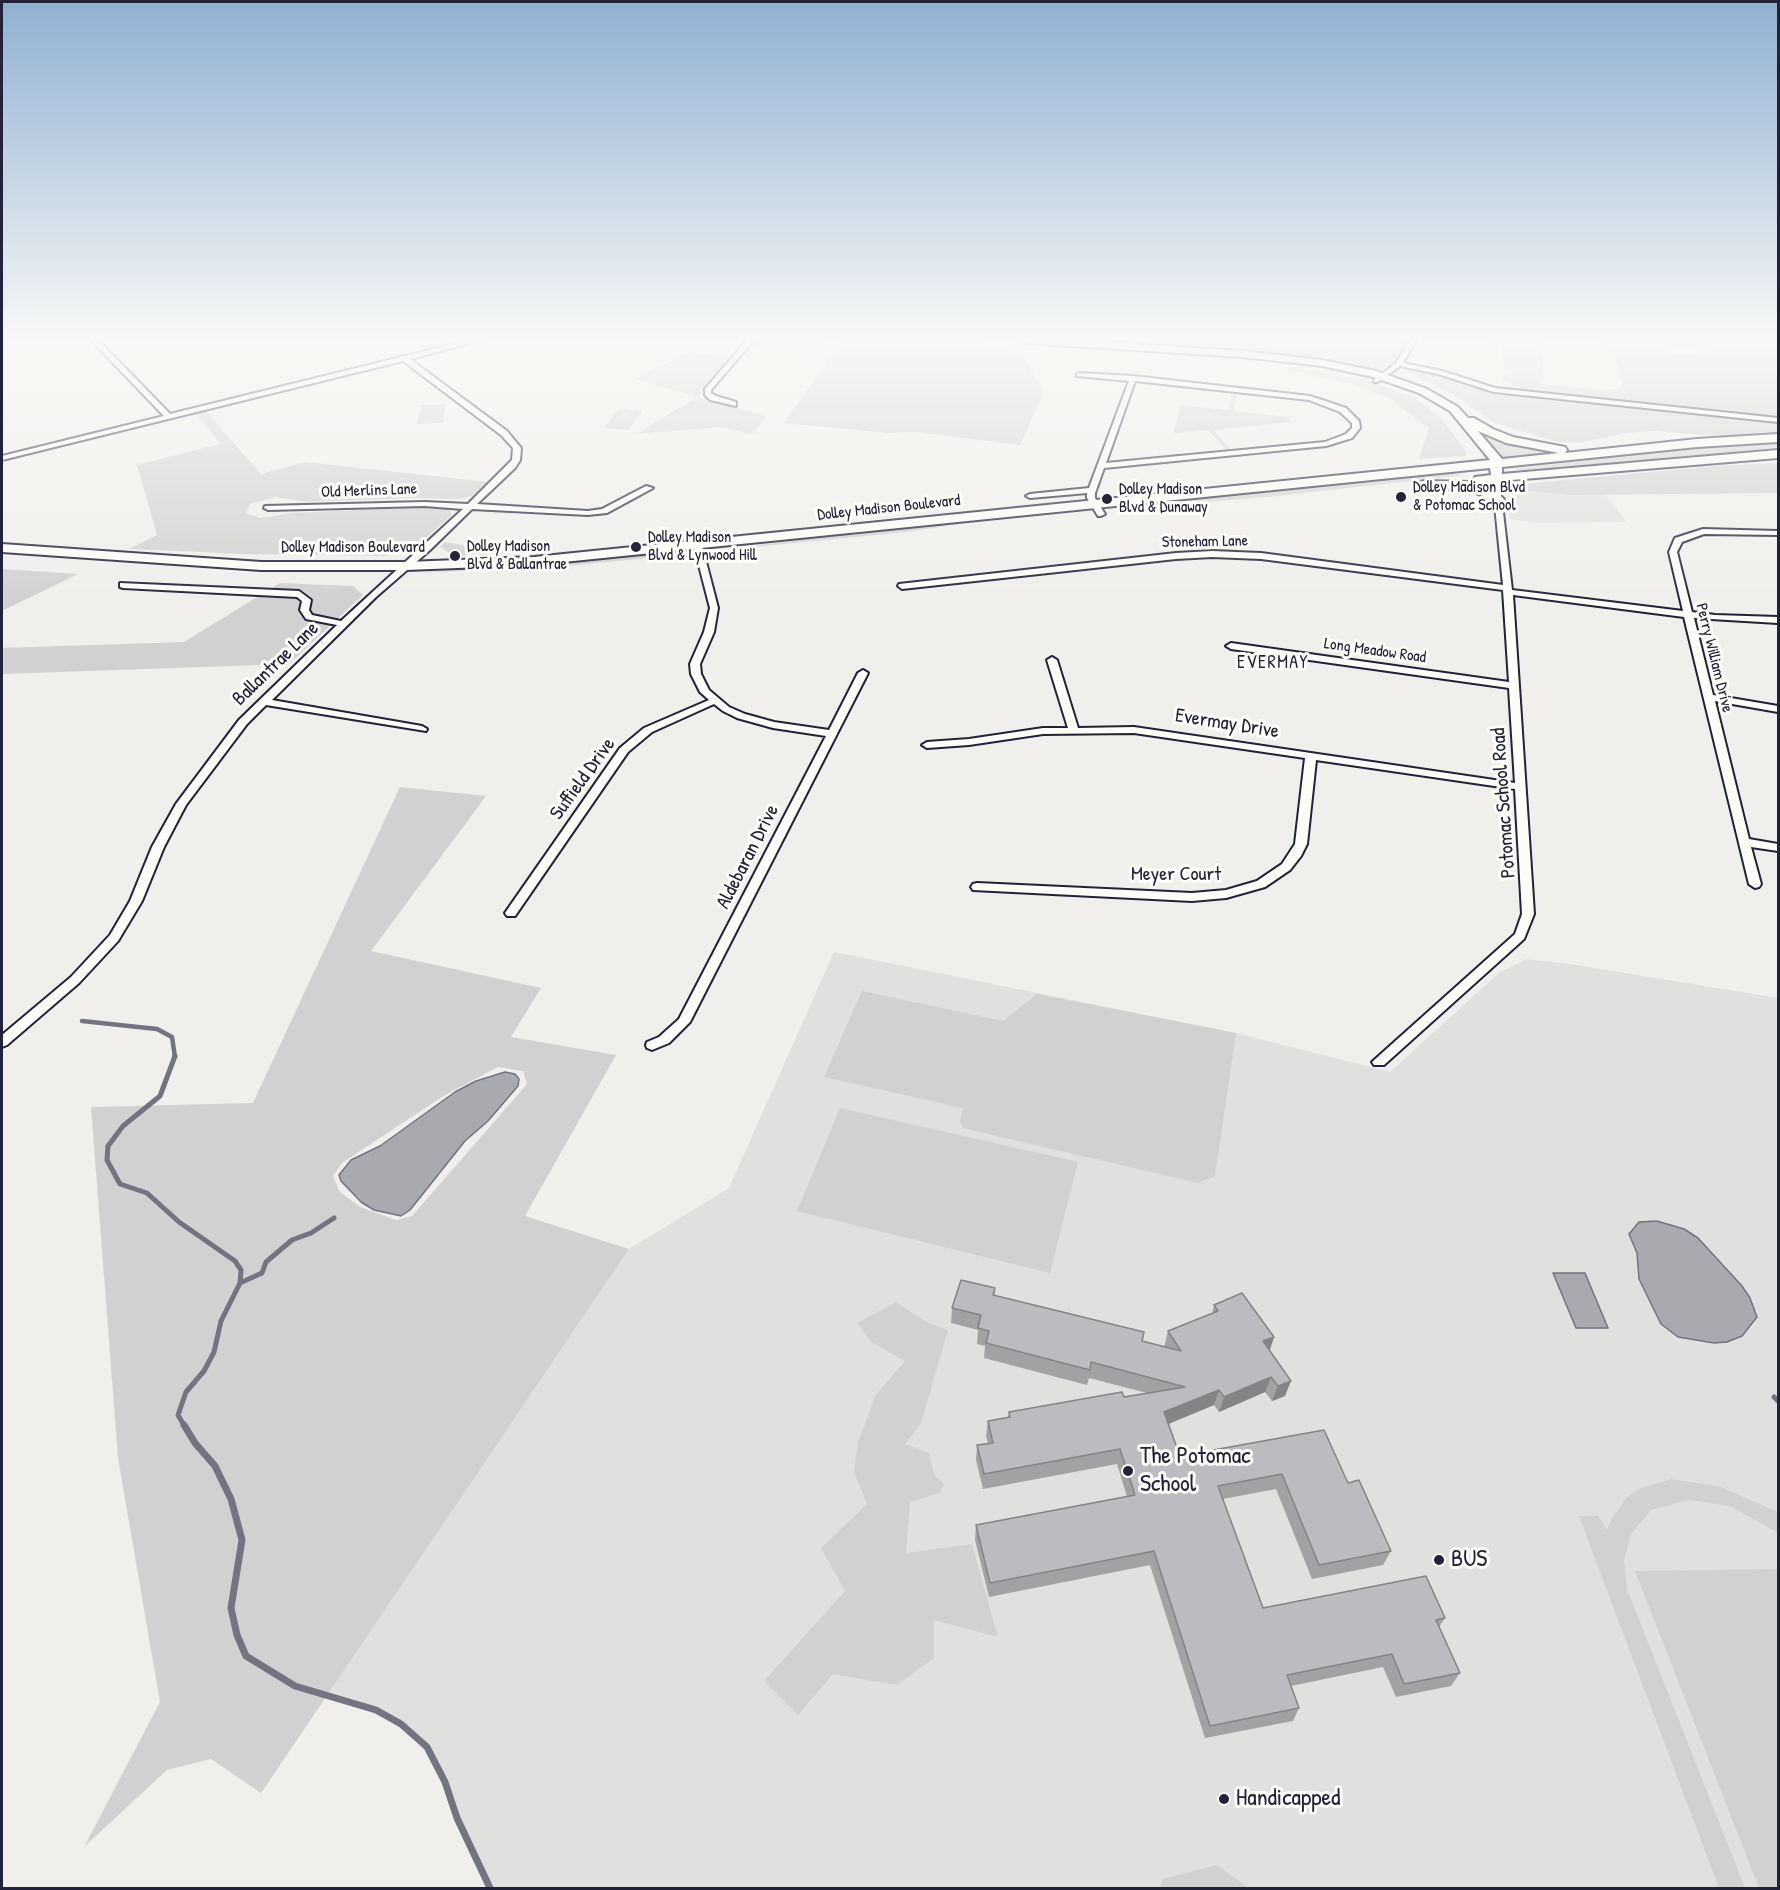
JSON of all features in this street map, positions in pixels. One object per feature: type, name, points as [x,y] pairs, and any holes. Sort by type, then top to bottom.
[{"type":"main road","points":[[1458,428],[1492,465]]},
{"type":"main road","points":[[1467,428],[1492,465],[1495,478]]},
{"type":"main road","points":[[1483,428],[1539,447],[1582,451],[1669,446]]},
{"type":"main road","name":"Dolley Madison Boulevard","points":[[2,558],[226,574],[394,577],[520,572],[1669,446],[1779,438]]},
{"type":"main road","points":[[1497,499],[1484,490],[1471,486],[1420,485],[1779,454]]},
{"type":"main road","name":"Dolley Madison Boulevard","points":[[1098,510],[1394,487]]},
{"type":"main road","name":"Dolley Madison Boulevard","points":[[2,548],[244,565],[406,566],[699,551]]},
{"type":"street","points":[[2,458],[123,428]]},
{"type":"street","name":"Ballantrae Lane","points":[[2,1042],[75,980],[114,938],[127,919],[162,839],[181,804],[224,745],[263,701],[512,466],[516,460],[517,448],[498,428]]},
{"type":"street","points":[[1098,510],[1091,498],[1092,490],[1115,428]]},
{"type":"street","points":[[1102,466],[1326,444],[1343,440],[1356,428]]},
{"type":"street","name":"Potomac School Road","points":[[1379,1062],[1520,936],[1528,914],[1508,590],[1495,478]]},
{"type":"street","name":"Old Merlins Lane","points":[[268,508],[402,504],[472,505],[588,513],[604,511],[650,488]]},
{"type":"street","points":[[1030,496],[1092,490]]},
{"type":"street","name":"Perry William Drive","points":[[1755,884],[1673,552],[1678,540],[1693,533],[1715,530],[1779,533]]},
{"type":"street","points":[[699,551],[714,608],[709,632],[698,654],[696,674],[705,693],[726,709],[757,721],[832,734]]},
{"type":"street","name":"Stoneham Lane","points":[[902,586],[1212,554],[1261,556],[1689,615],[1779,620]]},
{"type":"street","points":[[123,585],[299,594],[307,600],[304,610],[309,617],[343,624]]},
{"type":"street","name":"Long Meadow Road","points":[[1231,646],[1514,686]]},
{"type":"street","points":[[1052,660],[1073,729]]},
{"type":"street","name":"Aldebaran Drive","points":[[652,1045],[664,1040],[684,1022],[863,673]]},
{"type":"street","points":[[1708,697],[1779,709]]},
{"type":"street","points":[[263,701],[422,729]]},
{"type":"street","name":"Suffield Drive","points":[[511,913],[624,750],[648,730],[714,701]]},
{"type":"street","name":"Evermay Drive","points":[[927,745],[1073,729],[1165,733],[1521,787]]},
{"type":"street","name":"Meyer Court","points":[[977,887],[1191,897],[1226,894],[1261,884],[1287,867],[1296,856],[1301,844],[1311,755]]},
{"type":"street","points":[[1744,842],[1779,847]]},
{"type":"shaded area","points":[[208,428],[221,428],[261,474],[305,462],[488,482],[472,496],[458,499],[410,498],[306,502],[275,497],[250,504],[246,513],[261,518],[292,513],[403,508],[449,509],[452,515],[410,552],[385,556],[245,554],[129,549],[157,535],[137,465],[220,444]]},
{"type":"shaded area","points":[[646,428],[708,428],[636,434]]},
{"type":"shaded area","points":[[727,428],[757,428],[752,435]]},
{"type":"shaded area","points":[[838,428],[1027,428],[1020,445],[915,432],[888,433]]},
{"type":"shaded area","points":[[1174,428],[1232,428],[1214,430],[1231,450],[1226,450],[1208,430],[1173,433]]},
{"type":"shaded area","points":[[1429,428],[1449,428],[1466,451],[1466,456],[1419,459]]},
{"type":"shaded area","points":[[1474,428],[1481,428],[1516,444],[1567,453],[1500,462]]},
{"type":"shaded area","points":[[1512,428],[1778,428],[1778,433],[1716,436],[1653,431],[1626,433],[1580,443],[1557,442]]},
{"type":"shaded area","points":[[1778,442],[1778,447],[1697,457],[1532,472],[1513,469],[1699,447]]},
{"type":"shaded area","points":[[1778,463],[1778,493],[1571,495],[1520,490],[1523,484],[1714,466]]},
{"type":"shaded area","points":[[1436,473],[1465,475],[1267,497],[1123,509],[1116,507]]},
{"type":"shaded area","points":[[1601,489],[1627,522],[1539,523],[1510,519],[1509,499],[1520,490]]},
{"type":"shaded area","points":[[1086,510],[906,532],[712,551],[830,536]]},
{"type":"shaded area","points":[[445,542],[509,553],[454,556],[440,547]]},
{"type":"shaded area","points":[[653,553],[679,555],[556,567],[414,573]]},
{"type":"shaded area","points":[[2,569],[78,574],[2,611]]},
{"type":"shaded area","points":[[280,583],[353,586],[363,595],[289,664],[2,674],[2,648],[184,642]]},
{"type":"shaded area","points":[[400,787],[486,796],[371,951],[541,988],[511,1037],[616,1055],[525,1216],[629,1249],[261,1793],[211,1759],[167,1770],[84,1847],[160,1702],[118,1458],[91,1107],[253,1103]],"holes":[[[498,1067],[523,1071],[527,1084],[412,1216],[396,1220],[360,1207],[339,1191],[333,1176],[342,1163],[445,1095]]]},
{"type":"shaded area","name":"The Potomac School","points":[[834,952],[1236,1033],[1390,1072],[1500,972],[1527,959],[1778,998],[1778,1888],[490,1888],[457,1818],[445,1782],[427,1747],[401,1724],[376,1710],[326,1694],[629,1249],[729,1188]]},
{"type":"shaded area","points":[[862,991],[1003,1021],[1037,994],[1236,1033],[1215,1176],[1198,1183],[963,1128],[960,1121],[963,1108],[824,1077]]},
{"type":"shaded area","points":[[505,1072],[515,1074],[519,1079],[518,1086],[488,1121],[465,1141],[410,1210],[401,1216],[374,1210],[361,1202],[341,1181],[339,1175],[351,1160],[380,1146],[455,1092],[476,1081]]},
{"type":"shaded area","points":[[840,1108],[1078,1162],[1050,1273],[797,1211]]},
{"type":"shaded area","points":[[1657,1221],[1684,1229],[1698,1238],[1742,1286],[1750,1298],[1757,1317],[1742,1336],[1727,1342],[1714,1343],[1678,1337],[1661,1324],[1639,1279],[1637,1253],[1629,1234],[1639,1222]]},
{"type":"shaded area","points":[[1553,1273],[1585,1273],[1608,1328],[1576,1328]]},
{"type":"shaded area","points":[[896,1302],[928,1323],[948,1330],[921,1423],[905,1444],[929,1453],[935,1476],[944,1484],[940,1493],[910,1502],[906,1553],[972,1544],[998,1637],[934,1620],[934,1658],[897,1685],[833,1674],[798,1715],[764,1681],[845,1591],[821,1548],[867,1504],[854,1472],[858,1443],[875,1396],[905,1361],[871,1342],[857,1323]]},
{"type":"shaded area","points":[[1672,1479],[1721,1487],[1778,1512],[1778,1533],[1730,1506],[1689,1500],[1651,1510],[1631,1534],[1624,1561],[1627,1589],[1745,1888],[1719,1888],[1579,1516],[1598,1516],[1607,1530],[1612,1518],[1627,1497],[1639,1489]]},
{"type":"shaded area","points":[[1778,1569],[1778,1888],[1759,1888],[1635,1571]]},
{"type":"shaded area","points":[[1217,1865],[1249,1888],[1160,1888],[1163,1879]]},
{"type":"building","name":"The Potomac School","points":[[961,1280],[995,1288],[993,1295],[1144,1332],[1142,1341],[1181,1351],[1168,1331],[1218,1311],[1214,1305],[1242,1293],[1274,1337],[1263,1341],[1291,1381],[1278,1386],[1271,1377],[1224,1397],[1219,1390],[1164,1412],[1180,1456],[1324,1430],[1348,1483],[1359,1480],[1391,1551],[1319,1565],[1282,1474],[1218,1486],[1263,1608],[1426,1576],[1445,1618],[1436,1620],[1460,1673],[1404,1684],[1392,1654],[1287,1675],[1299,1708],[1210,1726],[1154,1551],[990,1583],[976,1525],[1135,1495],[1120,1449],[984,1474],[977,1445],[993,1443],[988,1421],[1010,1417],[1009,1412],[1122,1392],[1124,1397],[1185,1387],[1091,1362],[1090,1370],[986,1343],[989,1331],[978,1328],[981,1315],[952,1308]]},
{"type":"waterway","points":[[82,1021],[157,1029],[172,1037],[175,1056]]},
{"type":"waterway","points":[[175,1056],[160,1096],[123,1126],[108,1146],[107,1160],[120,1184],[147,1193],[179,1222],[235,1261],[241,1270],[240,1283]]},
{"type":"waterway","points":[[240,1283],[262,1273],[266,1262],[292,1240],[311,1233],[334,1218]]},
{"type":"waterway","points":[[185,1427],[178,1415],[186,1392],[204,1371],[214,1352],[221,1321],[240,1283]]},
{"type":"waterway","points":[[1774,1397],[1778,1401]]},
{"type":"waterway","points":[[184,1425],[195,1443],[215,1466],[231,1499],[242,1540],[231,1608],[237,1635],[246,1656],[295,1686],[376,1710],[401,1724],[427,1747],[445,1782],[457,1818],[490,1888]]},
{"type":"place","name":"Dolley Madison Blvd & Potomac School","points":[[1401,497]]},
{"type":"place","name":"Dolley Madison Blvd & Dunaway","points":[[1107,499]]},
{"type":"place","name":"Dolley Madison Blvd & Lynwood Hill","points":[[636,547]]},
{"type":"place","name":"Dolley Madison Blvd & Ballantrae","points":[[455,556]]},
{"type":"place","name":"The Potomac School","points":[[1128,1471]]},
{"type":"place","name":"BUS","points":[[1439,1560]]},
{"type":"place","name":"Handicapped","points":[[1224,1799]]},
{"type":"district","name":"EVERMAY","points":[[1273,663]]}]
